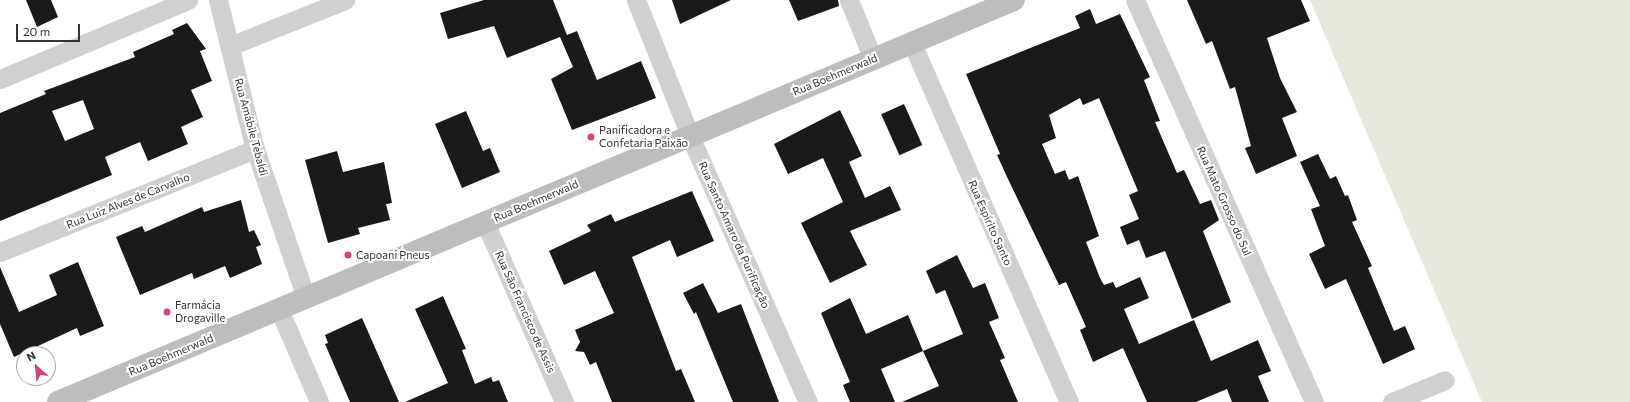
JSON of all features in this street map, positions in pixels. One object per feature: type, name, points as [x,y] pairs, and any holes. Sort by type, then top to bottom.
[{"type":"main road","name":"Rua Boehmerwald","points":[[58,402],[1014,0]]},
{"type":"street","points":[[0,79],[188,0]]},
{"type":"street","name":"Rua Amábile Tebaldi","points":[[218,0],[255,149],[306,298]]},
{"type":"street","points":[[230,46],[345,0]]},
{"type":"street","name":"Rua Santo Amaro da Purificação","points":[[636,0],[690,136],[808,402]]},
{"type":"street","points":[[848,0],[873,59]]},
{"type":"street","name":"Rua Mato Grosso do Sul","points":[[1135,0],[1314,402]]},
{"type":"street","name":"Rua Espírito Santo","points":[[912,43],[1068,402]]},
{"type":"street","name":"Rua Luiz Alves de Carvalho","points":[[0,252],[255,149]]},
{"type":"street","name":"Rua São Francisco de Assis","points":[[485,222],[564,402]]},
{"type":"street","points":[[279,309],[319,402]]},
{"type":"street","points":[[1392,402],[1445,380]]},
{"type":"shaded area","points":[[1310,0],[1630,0],[1630,402],[1482,402]]},
{"type":"building","points":[[26,0],[51,0],[58,17],[37,27]]},
{"type":"building","points":[[484,0],[553,0],[567,35],[577,31],[597,80],[641,61],[656,98],[572,130],[551,79],[573,67],[560,37],[507,58],[494,26],[448,39],[440,13]]},
{"type":"building","points":[[672,0],[731,0],[680,24]]},
{"type":"building","points":[[789,0],[838,0],[839,6],[798,21]]},
{"type":"building","points":[[1187,0],[1301,0],[1310,21],[1267,38],[1280,78],[1297,112],[1282,118],[1297,156],[1256,174],[1245,148],[1251,146],[1235,87],[1230,89],[1212,41],[1206,44]]},
{"type":"building","points":[[1090,9],[1096,24],[1120,14],[1150,77],[1144,80],[1160,121],[1155,122],[1177,173],[1184,170],[1200,204],[1211,200],[1219,220],[1203,231],[1231,302],[1192,319],[1165,251],[1146,258],[1139,240],[1127,245],[1120,227],[1139,219],[1129,195],[1138,191],[1099,98],[1083,105],[1080,98],[1049,115],[1056,138],[1042,144],[1055,174],[1065,170],[1069,180],[1078,176],[1099,236],[1086,242],[1100,278],[1104,285],[1113,282],[1116,288],[1140,277],[1149,298],[1124,309],[1139,344],[1194,320],[1211,361],[1258,340],[1271,371],[1258,376],[1269,402],[1232,402],[1227,389],[1196,402],[1147,402],[1123,348],[1093,362],[1080,330],[1086,327],[1066,282],[1059,285],[997,155],[1000,154],[966,74],[1080,28],[1075,16]]},
{"type":"building","points":[[187,23],[206,49],[200,51],[212,81],[191,90],[203,117],[181,127],[188,144],[148,161],[140,142],[105,157],[112,175],[0,221],[0,113],[46,94],[44,91],[135,57],[133,52],[174,34],[172,30]],"holes":[[[83,100],[94,129],[65,141],[52,111]]]},
{"type":"building","points":[[904,104],[922,145],[899,155],[881,114]]},
{"type":"building","points":[[840,110],[862,156],[849,162],[865,198],[890,186],[901,210],[850,231],[867,265],[830,283],[801,223],[843,202],[823,158],[788,174],[774,144]]},
{"type":"building","points":[[466,111],[483,151],[490,148],[500,172],[462,188],[435,124]]},
{"type":"building","points":[[337,151],[343,172],[384,162],[392,203],[386,204],[390,220],[358,228],[360,234],[328,243],[305,160]]},
{"type":"building","points":[[1318,154],[1330,179],[1336,176],[1345,196],[1348,195],[1357,220],[1352,222],[1372,266],[1368,268],[1394,331],[1405,326],[1415,349],[1383,364],[1346,279],[1325,289],[1309,254],[1325,246],[1311,209],[1320,206],[1300,162]]},
{"type":"building","points":[[692,191],[714,241],[677,257],[670,240],[632,257],[676,371],[681,369],[695,402],[612,402],[596,362],[590,365],[584,352],[575,351],[580,342],[575,330],[614,313],[595,271],[564,285],[549,251],[591,231],[587,225],[611,214],[615,222]]},
{"type":"building","points":[[241,200],[249,232],[254,230],[261,245],[256,247],[262,264],[230,278],[225,266],[194,279],[192,273],[140,295],[116,237],[142,226],[145,232],[202,207],[204,212]]},
{"type":"building","points":[[957,255],[973,288],[985,283],[999,318],[989,322],[1005,358],[1000,360],[1018,402],[902,402],[939,386],[923,351],[963,334],[945,290],[936,294],[926,271]]},
{"type":"building","points":[[78,262],[104,326],[80,336],[77,328],[38,346],[16,346],[16,356],[14,357],[0,324],[0,267],[19,312],[57,295],[49,275]]},
{"type":"building","points":[[703,283],[718,313],[741,304],[779,402],[733,402],[696,312],[694,314],[683,293]]},
{"type":"building","points":[[443,296],[466,349],[462,350],[475,384],[491,377],[493,382],[499,380],[508,402],[405,402],[448,383],[415,309]]},
{"type":"building","points":[[850,298],[866,334],[908,315],[923,351],[881,369],[895,402],[850,402],[843,385],[850,382],[821,313]]},
{"type":"building","points":[[362,318],[399,402],[350,402],[325,344],[328,343],[325,335]]},
{"type":"place","name":"Panificadora e Confetaria Paixão","points":[[591,137]]},
{"type":"place","name":"Capoani Pneus","points":[[348,255]]},
{"type":"place","name":"Farmácia Drogaville","points":[[167,312]]}]
